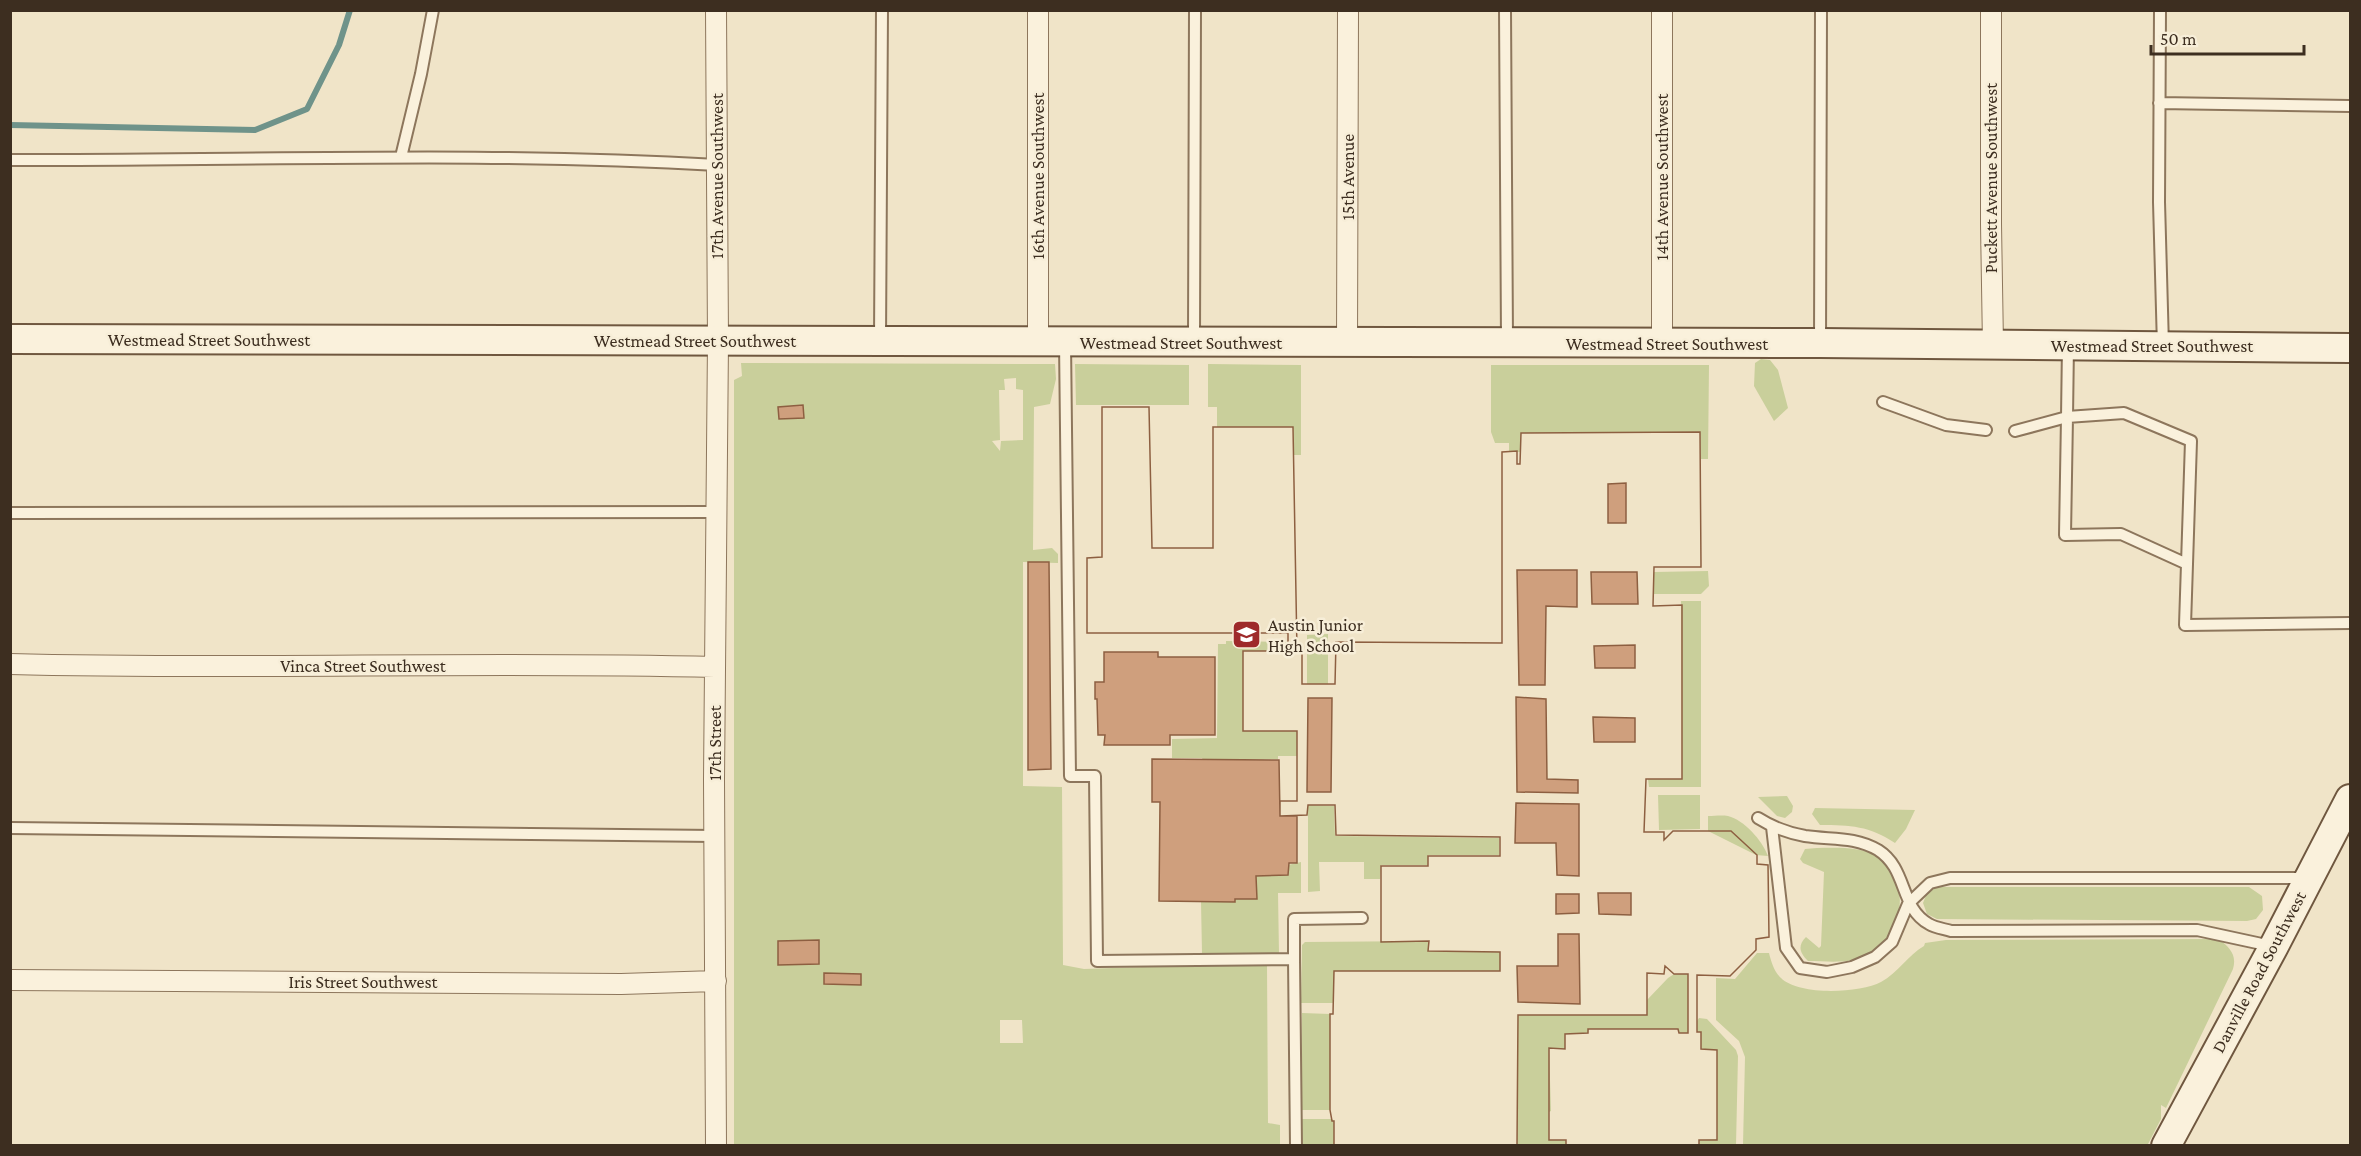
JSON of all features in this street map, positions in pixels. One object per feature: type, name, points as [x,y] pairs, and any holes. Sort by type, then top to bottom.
[{"type":"street","name":"17th Avenue Southwest","points":[[716,10],[718,341]]},
{"type":"street","name":"16th Avenue Southwest","points":[[1038,10],[1051,342]]},
{"type":"street","name":"15th Avenue","points":[[1347,343],[1348,10]]},
{"type":"street","name":"14th Avenue Southwest","points":[[1662,10],[1662,344]]},
{"type":"street","name":"Puckett Avenue Southwest","points":[[1991,10],[1990,224],[1993,345]]},
{"type":"street","name":"Westmead Street Southwest","points":[[10,339],[1820,344],[2350,348]]},
{"type":"street","name":"17th Street","points":[[716,1146],[715,512],[718,341]]},
{"type":"street","name":"Vinca Street Southwest","points":[[10,664],[292,666],[601,664],[715,667]]},
{"type":"street","name":"Danville Road Southwest","points":[[2166,1146],[2350,799]]},
{"type":"street","name":"Iris Street Southwest","points":[[10,980],[621,984],[716,981]]},
{"type":"lane","points":[[401,157],[421,74],[433,10]]},
{"type":"lane","points":[[880,342],[882,10]]},
{"type":"lane","points":[[1194,342],[1195,10]]},
{"type":"lane","points":[[1506,10],[1507,344]]},
{"type":"lane","points":[[1820,344],[1821,10]]},
{"type":"lane","points":[[2160,10],[2159,202],[2163,346]]},
{"type":"lane","points":[[2159,103],[2350,106]]},
{"type":"lane","points":[[10,160],[169,161],[401,157],[613,159],[717,165]]},
{"type":"lane","points":[[1051,342],[1070,776],[1095,776],[1097,960],[1294,959]]},
{"type":"lane","points":[[2068,345],[2066,535],[2121,534],[2187,564]]},
{"type":"lane","points":[[1883,402],[1946,425],[1986,430]]},
{"type":"lane","points":[[2015,430],[2067,417],[2124,413],[2191,441],[2185,625],[2350,623]]},
{"type":"lane","points":[[10,513],[715,512]]},
{"type":"lane","points":[[1758,818],[1772,827],[1805,836],[1856,840],[1879,851],[1897,868],[1908,904],[1928,924],[1951,931],[2197,930],[2274,946]]},
{"type":"lane","points":[[1772,827],[1785,923],[1786,948],[1800,968],[1827,972],[1852,967],[1875,957],[1893,942],[1908,904],[1930,883],[1950,878],[2310,878]]},
{"type":"lane","points":[[10,828],[715,836]]},
{"type":"lane","points":[[1296,1146],[1294,919],[1362,918]]},
{"type":"green space","points":[[1761,359],[1770,360],[1778,370],[1788,408],[1774,421],[1754,386],[1755,363]]},
{"type":"green space","points":[[741,363],[1055,364],[1056,379],[1050,404],[1034,407],[1033,550],[1052,548],[1058,554],[1058,563],[1023,562],[1023,786],[1062,787],[1063,965],[1084,969],[1200,965],[1267,966],[1268,1123],[1280,1125],[1280,1145],[734,1146],[734,380],[742,376]],"holes":[[[1016,378],[1016,389],[1023,390],[1023,440],[1001,441],[1000,451],[992,441],[1000,440],[999,390],[1005,390],[1004,379]],[[1000,1020],[1022,1020],[1023,1043],[1000,1043]]]},
{"type":"green space","points":[[1075,364],[1189,365],[1189,405],[1076,405]]},
{"type":"green space","points":[[1208,364],[1301,365],[1301,455],[1294,455],[1293,427],[1217,427],[1217,407],[1208,407]]},
{"type":"green space","points":[[1491,365],[1709,365],[1708,459],[1701,459],[1700,432],[1521,433],[1520,452],[1509,452],[1509,443],[1495,443],[1491,432]]},
{"type":"green space","points":[[1708,571],[1709,586],[1701,594],[1653,594],[1654,572]]},
{"type":"green space","points":[[1681,601],[1701,601],[1701,787],[1649,787],[1648,779],[1682,779]]},
{"type":"green space","points":[[1328,634],[1328,684],[1307,684],[1307,635]]},
{"type":"green space","points":[[1226,641],[1288,642],[1288,651],[1243,651],[1243,731],[1297,731],[1297,756],[1278,756],[1278,759],[1172,758],[1172,739],[1217,738],[1218,644],[1226,644]]},
{"type":"green space","points":[[1658,795],[1700,795],[1700,829],[1659,830]]},
{"type":"green space","points":[[1787,796],[1793,806],[1792,812],[1785,818],[1777,816],[1758,797]]},
{"type":"green space","points":[[1308,805],[1334,806],[1335,836],[1499,838],[1499,855],[1428,855],[1428,865],[1381,865],[1380,879],[1364,879],[1364,862],[1319,862],[1320,891],[1308,892]]},
{"type":"green space","points":[[1815,808],[1915,810],[1906,829],[1895,843],[1868,830],[1841,825],[1820,825],[1812,814]]},
{"type":"green space","points":[[1708,816],[1728,816],[1746,826],[1757,837],[1768,856],[1756,855],[1708,831]]},
{"type":"green space","points":[[1847,848],[1869,853],[1888,867],[1896,880],[1900,895],[1895,925],[1877,949],[1863,957],[1843,961],[1808,961],[1801,952],[1801,943],[1806,937],[1819,948],[1821,946],[1824,872],[1803,863],[1800,859],[1805,849]]},
{"type":"green space","points":[[1301,862],[1301,893],[1278,893],[1279,954],[1202,953],[1201,902],[1235,902],[1235,899],[1257,898],[1256,876],[1288,875],[1288,865]]},
{"type":"green space","points":[[1937,887],[2249,887],[2262,896],[2263,910],[2256,919],[2247,921],[1937,919],[1927,914],[1923,903],[1927,893]]},
{"type":"green space","points":[[2219,939],[2232,952],[2233,969],[2166,1108],[2161,1105],[2161,1119],[2147,1146],[1743,1145],[1745,1057],[1739,1041],[1716,1020],[1716,978],[1735,979],[1757,953],[1769,953],[1776,973],[1790,984],[1801,988],[1830,991],[1859,989],[1881,982],[1893,974],[1925,943],[1946,940]]},
{"type":"green space","points":[[1429,941],[1429,951],[1500,952],[1500,971],[1334,971],[1334,1003],[1301,1003],[1302,945],[1305,942]]},
{"type":"green space","points":[[1674,974],[1688,974],[1688,1033],[1679,1033],[1678,1029],[1589,1029],[1588,1033],[1565,1034],[1565,1049],[1549,1048],[1551,1111],[1549,1112],[1549,1140],[1566,1140],[1566,1145],[1517,1146],[1518,1015],[1647,1015],[1647,1000]]},
{"type":"green space","points":[[1302,1013],[1330,1014],[1330,1110],[1300,1110]]},
{"type":"green space","points":[[1699,1018],[1707,1019],[1736,1050],[1738,1056],[1736,1145],[1699,1145],[1699,1140],[1717,1139],[1717,1050],[1701,1049],[1701,1032],[1697,1032]]},
{"type":"green space","points":[[1301,1119],[1332,1119],[1334,1121],[1334,1145],[1301,1145]]},
{"type":"building","points":[[803,405],[804,418],[779,419],[778,407]]},
{"type":"building","name":"Austin Junior High School","points":[[1102,407],[1149,407],[1152,548],[1213,548],[1213,427],[1293,427],[1297,651],[1302,651],[1302,684],[1335,684],[1336,642],[1502,643],[1502,452],[1517,451],[1517,464],[1520,464],[1521,433],[1700,432],[1701,567],[1654,567],[1653,606],[1682,605],[1682,779],[1646,779],[1644,832],[1664,832],[1664,840],[1673,831],[1731,831],[1757,855],[1757,864],[1768,865],[1769,937],[1756,939],[1756,950],[1730,976],[1697,975],[1697,1032],[1701,1032],[1701,1049],[1717,1050],[1717,1140],[1699,1140],[1699,1146],[1566,1146],[1566,1140],[1549,1140],[1549,1048],[1565,1049],[1565,1034],[1588,1033],[1588,1029],[1678,1029],[1679,1033],[1688,1033],[1688,974],[1674,974],[1665,966],[1664,974],[1647,973],[1647,1015],[1518,1015],[1517,1146],[1334,1146],[1334,1121],[1332,1121],[1330,1110],[1330,1014],[1333,1014],[1334,971],[1500,971],[1500,952],[1428,951],[1429,941],[1381,942],[1381,866],[1428,866],[1428,856],[1500,856],[1500,837],[1336,835],[1335,805],[1308,805],[1307,815],[1280,816],[1280,801],[1297,801],[1297,731],[1243,731],[1243,651],[1288,651],[1288,633],[1087,633],[1087,558],[1102,557]],"holes":[[[1626,483],[1626,523],[1608,523],[1608,484]],[[1517,570],[1577,570],[1577,607],[1546,606],[1545,685],[1519,685]],[[1591,572],[1637,572],[1638,604],[1592,604]],[[1635,645],[1635,668],[1595,668],[1594,646]],[[1516,697],[1546,699],[1547,779],[1578,780],[1578,793],[1517,792]],[[1308,698],[1332,698],[1331,792],[1307,792]],[[1593,717],[1635,718],[1635,742],[1594,742]],[[1516,803],[1579,804],[1579,876],[1557,875],[1556,843],[1515,843]],[[1598,893],[1631,893],[1631,915],[1599,914]],[[1556,894],[1579,894],[1579,913],[1556,914]],[[1558,934],[1579,934],[1580,1004],[1518,1002],[1517,966],[1558,966]]]},
{"type":"building","name":"Austin Junior High School","points":[[1102,407],[1149,407],[1152,548],[1213,548],[1213,427],[1293,427],[1297,651],[1302,651],[1302,684],[1335,684],[1336,642],[1502,643],[1502,452],[1517,451],[1517,464],[1520,464],[1521,433],[1700,432],[1701,567],[1654,567],[1653,606],[1682,605],[1682,779],[1646,779],[1644,832],[1664,832],[1664,840],[1673,831],[1731,831],[1757,855],[1757,864],[1768,865],[1769,937],[1756,939],[1756,950],[1730,976],[1697,975],[1697,1032],[1701,1032],[1701,1049],[1717,1050],[1717,1140],[1699,1140],[1699,1146],[1566,1146],[1566,1140],[1549,1140],[1549,1048],[1565,1049],[1565,1034],[1588,1033],[1588,1029],[1678,1029],[1679,1033],[1688,1033],[1688,974],[1674,974],[1665,966],[1664,974],[1647,973],[1647,1015],[1518,1015],[1517,1146],[1334,1146],[1334,1121],[1332,1121],[1330,1110],[1330,1014],[1333,1014],[1334,971],[1500,971],[1500,952],[1428,951],[1429,941],[1381,942],[1381,866],[1428,866],[1428,856],[1500,856],[1500,837],[1336,835],[1335,805],[1308,805],[1307,815],[1280,816],[1280,801],[1297,801],[1297,731],[1243,731],[1243,651],[1288,651],[1288,633],[1087,633],[1087,558],[1102,557]]},
{"type":"building","points":[[1028,562],[1049,562],[1051,769],[1028,770]]},
{"type":"building","name":"Austin Junior High School","points":[[1104,652],[1158,652],[1158,657],[1215,657],[1215,735],[1170,735],[1170,745],[1104,745],[1105,735],[1098,735],[1095,682],[1104,682]]},
{"type":"building","points":[[1152,759],[1279,760],[1280,816],[1297,816],[1297,863],[1289,863],[1288,875],[1256,876],[1257,899],[1235,899],[1235,902],[1159,901],[1160,802],[1152,802]]},
{"type":"building","points":[[819,940],[819,964],[778,965],[778,941]]},
{"type":"building","points":[[824,973],[861,974],[861,985],[824,984]]},
{"type":"waterway","points":[[10,125],[255,130],[307,109],[339,45],[350,10]]},
{"type":"place","name":"Austin Junior High School","points":[[1247,635]]}]
